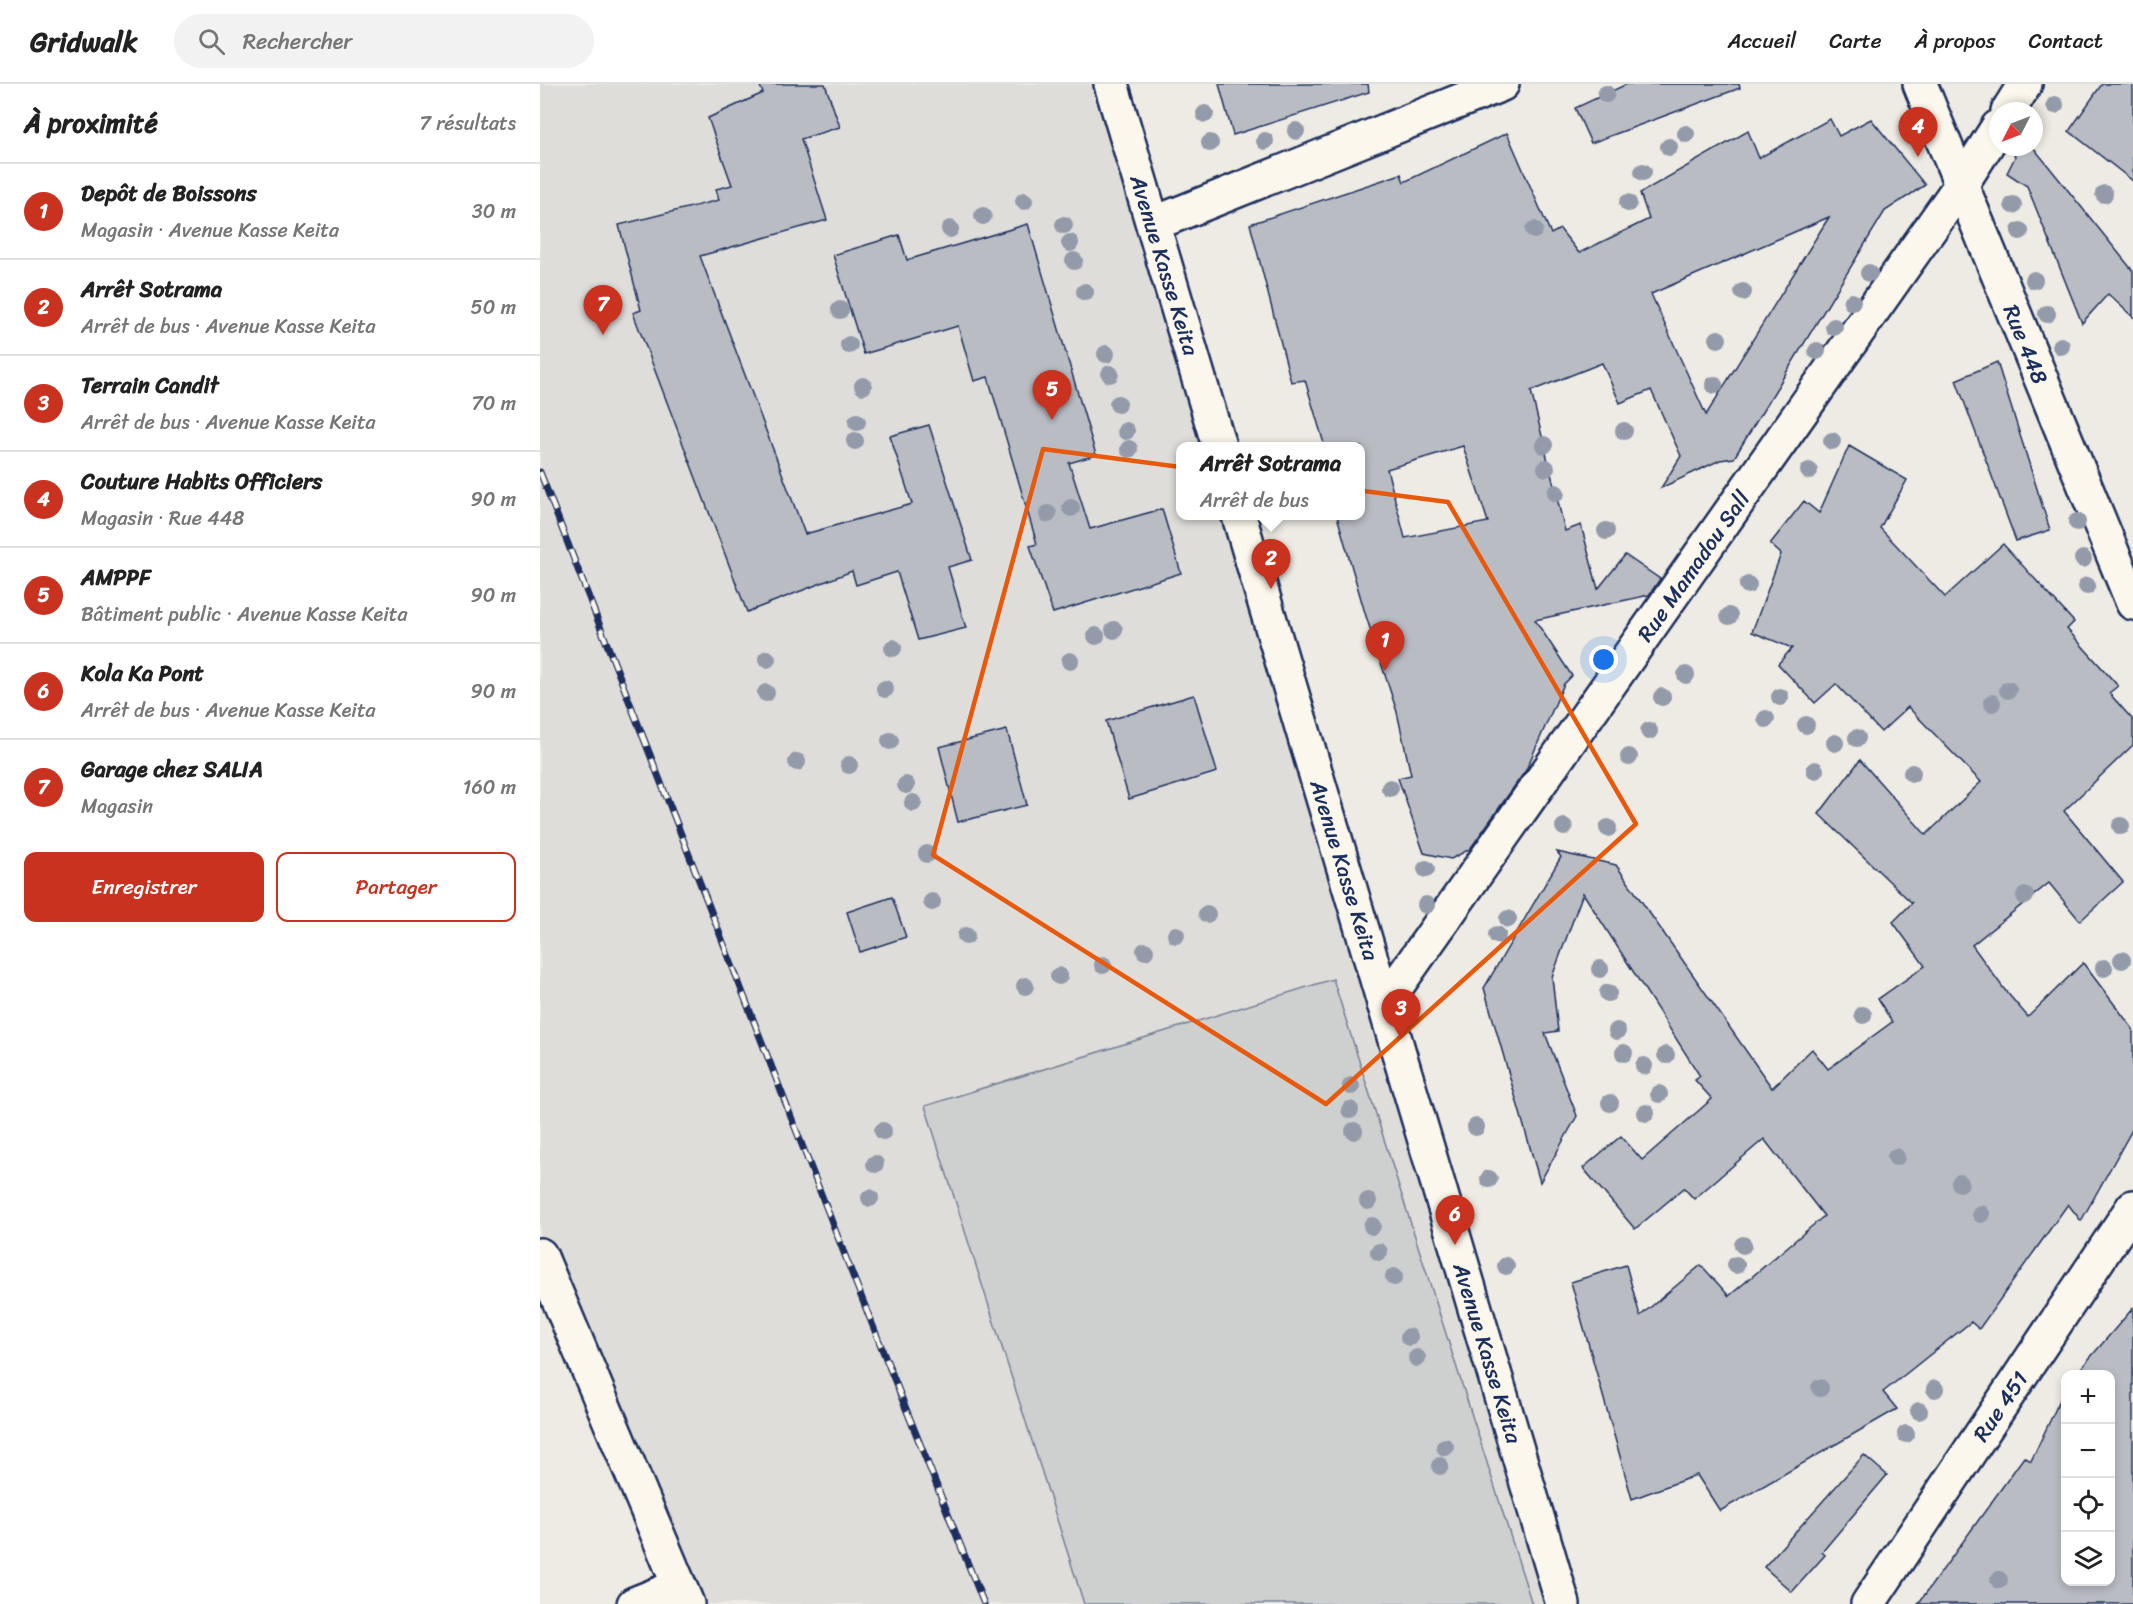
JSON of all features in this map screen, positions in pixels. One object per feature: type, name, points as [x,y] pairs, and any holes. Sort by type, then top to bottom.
[{"type":"street","name":"Avenue Kasse Keita","points":[[1111,84],[1218,442]]},
{"type":"street","points":[[1153,224],[1502,84]]},
{"type":"street","name":"Rue 448","points":[[1920,84],[2133,603]]},
{"type":"street","points":[[2014,102],[2025,84]]},
{"type":"street","name":"Rue Mamadou Sall","points":[[1384,1004],[1961,185],[1989,141]]},
{"type":"street","name":"Avenue Kasse Keita","points":[[1240,520],[1563,1604]]},
{"type":"street","name":"Rue 451","points":[[1868,1604],[2133,1207]]},
{"type":"street","points":[[540,1255],[683,1595],[634,1604]]},
{"type":"highlighted area","points":[[1043,449],[1448,502],[1636,824],[1326,1104],[933,855]]},
{"type":"shaded area","points":[[540,84],[1102,84],[1209,442],[1176,442],[1176,520],[1232,520],[1557,1604],[697,1604],[540,1240]]},
{"type":"shaded area","points":[[1333,979],[1532,1604],[1084,1604],[925,1106]]},
{"type":"building","points":[[759,84],[825,84],[840,127],[801,139],[827,220],[700,256],[805,534],[912,504],[890,436],[929,425],[972,560],[948,567],[966,628],[918,640],[897,572],[856,585],[852,571],[747,612],[633,313],[641,310],[619,225],[719,200],[716,189],[732,185],[708,118],[763,93]]},
{"type":"building","points":[[1219,84],[1368,84],[1369,92],[1233,135]]},
{"type":"building","points":[[1627,84],[1739,84],[1740,88],[1591,143],[1575,108]]},
{"type":"building","points":[[2102,84],[2133,84],[2133,181],[2069,131]]},
{"type":"building","points":[[1830,119],[1839,136],[1871,119],[1925,185],[1885,211],[1734,458],[1720,460],[1661,488],[1681,456],[1651,390],[1620,403],[1602,363],[1531,391],[1565,531],[1581,525],[1598,589],[1625,555],[1660,579],[1649,595],[1535,620],[1572,676],[1564,684],[1526,770],[1470,849],[1451,859],[1424,853],[1398,778],[1411,775],[1397,712],[1338,520],[1365,520],[1365,442],[1324,442],[1305,380],[1291,382],[1250,224],[1401,174],[1404,182],[1507,133],[1551,234],[1560,229],[1579,253],[1649,219],[1640,193],[1748,131],[1759,158]],"holes":[[[1829,217],[1706,415],[1651,294]],[[1463,446],[1488,522],[1405,538],[1387,469]]]},
{"type":"building","points":[[2040,156],[2133,271],[2133,317],[2108,294],[2082,323],[2027,186],[2007,173],[2015,157]]},
{"type":"building","points":[[1028,224],[1096,455],[1069,463],[1090,529],[1162,509],[1181,573],[1053,613],[1030,546],[1037,544],[988,377],[974,381],[958,326],[864,354],[833,255],[899,235],[907,260]]},
{"type":"building","points":[[1997,362],[2050,530],[2016,541],[1956,380]]},
{"type":"building","points":[[1849,446],[1907,480],[1880,528],[1945,597],[2003,544],[2074,622],[2067,629],[2118,686],[2109,693],[2133,720],[2133,745],[2064,811],[2123,882],[2080,921],[2049,883],[1972,945],[2028,1017],[2083,963],[2133,1029],[2133,1128],[2081,1221],[2068,1204],[1979,1329],[1971,1322],[1883,1392],[1897,1409],[1720,1511],[1697,1475],[1632,1499],[1571,1282],[1626,1265],[1640,1316],[1701,1265],[1729,1296],[1824,1216],[1764,1139],[1694,1199],[1684,1188],[1635,1229],[1583,1168],[1621,1136],[1642,1160],[1712,1099],[1695,1080],[1700,1076],[1583,893],[1552,977],[1558,1031],[1545,1033],[1577,1116],[1540,1182],[1484,988],[1561,857],[1557,852],[1616,865],[1772,1088],[1812,1049],[1828,1069],[1892,1022],[1878,999],[1925,966],[1893,922],[1912,903],[1819,814],[1860,760],[1926,835],[1981,782],[1908,707],[1881,732],[1836,684],[1815,703],[1778,664],[1792,648],[1752,632],[1781,554],[1770,544],[1804,501],[1819,513]]},
{"type":"building","points":[[1194,695],[1217,772],[1129,799],[1106,721]]},
{"type":"building","points":[[1007,730],[1027,805],[958,822],[939,747]]},
{"type":"building","points":[[892,897],[906,937],[860,952],[847,912]]},
{"type":"building","points":[[2133,1308],[2133,1604],[1918,1604],[2024,1457],[2031,1461],[2061,1398],[2061,1586],[2115,1586],[2115,1370],[2079,1370]]},
{"type":"building","points":[[1864,1455],[1887,1475],[1822,1552],[1825,1555],[1792,1592],[1764,1567]]},
{"type":"railway","points":[[540,472],[853,1276],[984,1604]]},
{"type":"place","name":"Couture Habits Officiers","points":[[1918,157]]},
{"type":"place","name":"Garage chez SALIA","points":[[603,335]]},
{"type":"place","name":"AMPPF","points":[[1052,420]]},
{"type":"place","name":"Arrêt Sotrama","points":[[1271,589]]},
{"type":"place","name":"Depôt de Boissons","points":[[1385,671]]},
{"type":"place","name":"Terrain Candit","points":[[1401,1039]]},
{"type":"place","name":"Kola Ka Pont","points":[[1455,1245]]}]
